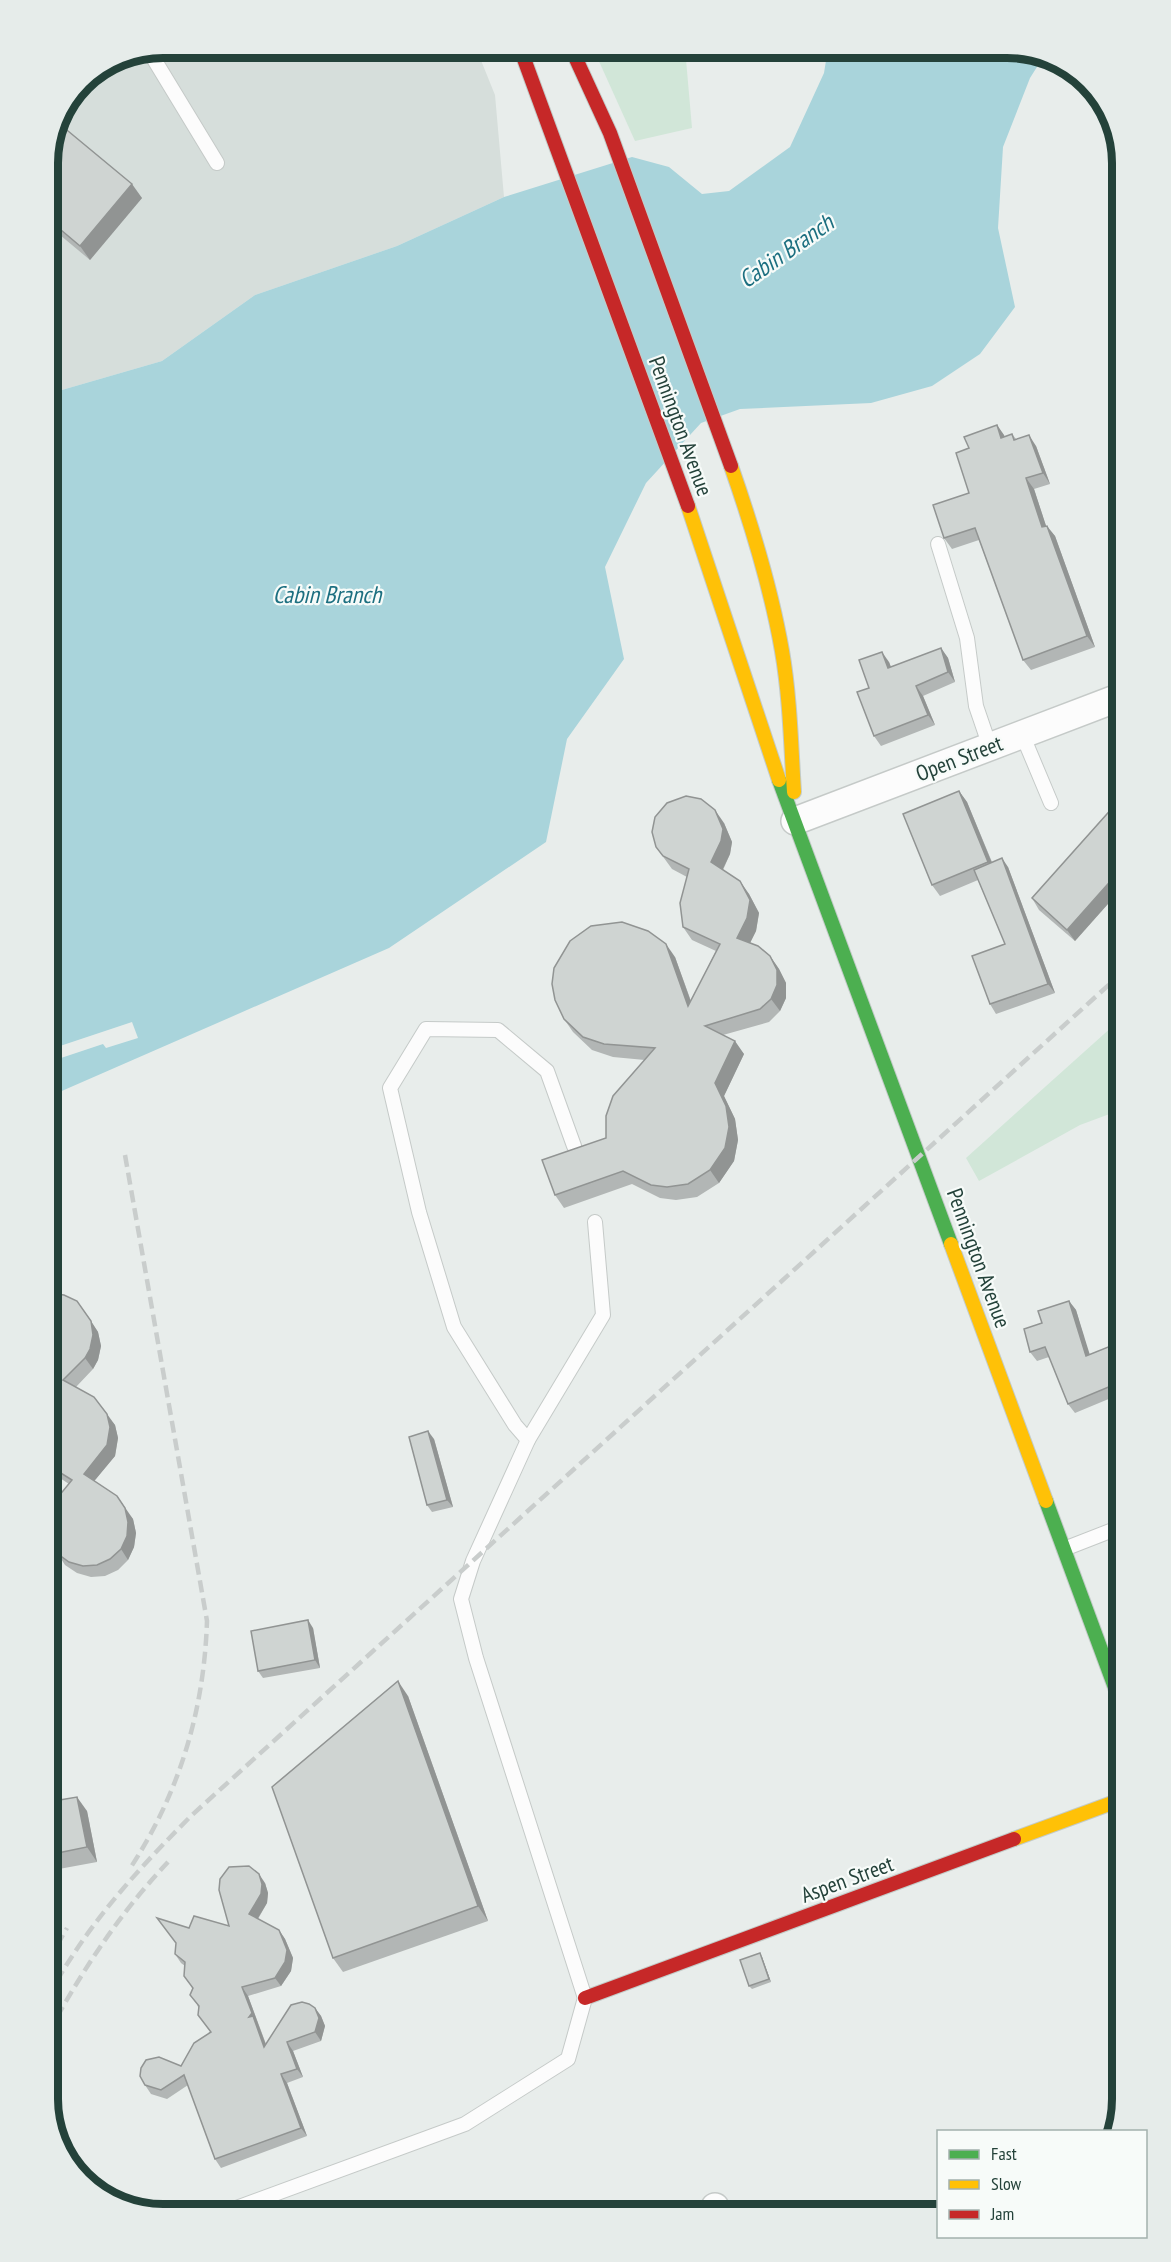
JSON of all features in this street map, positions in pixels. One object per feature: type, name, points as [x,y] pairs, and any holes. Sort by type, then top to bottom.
[{"type":"main road","name":"Pennington Avenue","points":[[524,59],[708,560],[761,730],[1064,1549],[1112,1669]]},
{"type":"main road","name":"Pennington Avenue","points":[[576,59],[609,135],[728,463],[754,543],[779,634],[790,721],[795,821]]},
{"type":"main road","name":"Aspen Street","points":[[585,1998],[1112,1803]]},
{"type":"street","name":"Open Street","points":[[795,821],[1112,700]]},
{"type":"lane","points":[[154,59],[217,163]]},
{"type":"lane","points":[[938,544],[967,638],[976,706],[990,747]]},
{"type":"lane","points":[[1022,734],[1051,803]]},
{"type":"lane","points":[[528,1440],[515,1425],[454,1328],[419,1212],[390,1088],[426,1029],[498,1030],[548,1071],[574,1146]]},
{"type":"lane","points":[[250,2203],[465,2124],[568,2059],[585,1998],[476,1658],[461,1599],[473,1561],[528,1440],[603,1316],[595,1221]]},
{"type":"lane","points":[[1064,1549],[1112,1530]]},
{"type":"shaded area","points":[[157,59],[480,59],[495,95],[504,197],[397,246],[255,295],[162,361],[59,391],[59,157],[64,130],[76,105],[89,89],[105,76],[130,64]]},
{"type":"green space","points":[[598,59],[686,59],[692,128],[635,141]]},
{"type":"green space","points":[[1112,1027],[1112,1113],[1080,1125],[979,1181],[966,1158]]},
{"type":"water","name":"Cabin Branch","points":[[826,59],[1014,59],[1039,64],[1030,78],[1003,147],[998,228],[1015,307],[980,354],[932,386],[871,403],[740,409],[701,423],[646,483],[605,567],[624,659],[567,739],[546,842],[389,948],[59,1092],[59,391],[162,361],[255,295],[397,246],[504,197],[632,157],[669,167],[702,194],[729,191],[790,147],[824,73]]},
{"type":"pier","points":[[132,1022],[138,1038],[106,1048],[103,1044],[59,1059],[59,1046]]},
{"type":"building","points":[[65,128],[132,184],[80,246],[59,228],[59,157]]},
{"type":"building","points":[[997,425],[1001,438],[1012,434],[1014,440],[1029,435],[1043,473],[1026,478],[1042,527],[1047,526],[1087,636],[1023,660],[975,528],[944,538],[933,505],[969,493],[956,453],[969,448],[964,437]]},
{"type":"building","points":[[941,648],[948,672],[916,686],[928,715],[874,736],[857,692],[869,688],[859,660],[882,652],[888,668]]},
{"type":"building","points":[[959,791],[988,862],[932,885],[903,814]]},
{"type":"building","points":[[686,796],[701,799],[715,810],[723,829],[721,841],[711,862],[740,881],[750,900],[747,918],[737,938],[758,946],[770,956],[777,970],[777,985],[771,999],[760,1009],[705,1026],[735,1041],[715,1083],[726,1106],[729,1127],[725,1148],[710,1170],[688,1184],[667,1187],[651,1185],[623,1171],[555,1195],[542,1160],[606,1138],[606,1116],[613,1096],[655,1048],[604,1044],[583,1037],[564,1019],[555,1000],[552,984],[554,968],[570,941],[591,926],[622,922],[648,931],[666,944],[688,1006],[720,944],[683,927],[680,903],[689,869],[663,856],[656,847],[652,832],[655,817],[667,803]]},
{"type":"building","points":[[1112,808],[1112,879],[1067,930],[1032,898]]},
{"type":"building","points":[[1002,858],[1048,984],[990,1004],[972,956],[1005,944],[974,870]]},
{"type":"building","points":[[58,1294],[77,1301],[91,1321],[93,1335],[85,1358],[63,1380],[94,1397],[107,1414],[110,1427],[107,1445],[84,1474],[117,1496],[125,1508],[128,1522],[127,1536],[121,1549],[110,1559],[97,1565],[83,1566],[69,1562],[58,1554],[58,1497],[72,1480],[58,1471]]},
{"type":"building","points":[[1069,1301],[1086,1356],[1112,1345],[1112,1386],[1068,1404],[1045,1347],[1030,1352],[1024,1329],[1042,1323],[1038,1311]]},
{"type":"building","points":[[428,1431],[447,1500],[427,1505],[409,1437]]},
{"type":"building","points":[[308,1620],[315,1660],[258,1671],[251,1631]]},
{"type":"building","points":[[398,1681],[478,1906],[333,1958],[272,1787]]},
{"type":"building","points":[[77,1797],[87,1847],[58,1853],[58,1800]]},
{"type":"building","points":[[249,1866],[259,1874],[262,1884],[261,1894],[249,1914],[279,1930],[287,1950],[285,1962],[275,1978],[242,1987],[252,2013],[249,2017],[253,2016],[264,2047],[291,2005],[302,2002],[309,2004],[315,2008],[319,2018],[315,2032],[287,2042],[297,2069],[281,2074],[301,2128],[215,2159],[184,2075],[161,2090],[145,2085],[140,2076],[141,2068],[146,2060],[159,2057],[181,2066],[194,2043],[211,2032],[198,2015],[199,2006],[190,1995],[193,1988],[184,1976],[185,1962],[175,1954],[176,1943],[157,1918],[189,1928],[194,1916],[229,1926],[219,1890],[220,1879],[229,1867]]},
{"type":"building","points":[[760,1953],[769,1979],[749,1986],[740,1960]]},
{"type":"railway","points":[[58,1980],[78,1947],[113,1900],[192,1815],[1112,982]]},
{"type":"railway","points":[[125,1155],[207,1621],[201,1688],[186,1751],[162,1812],[129,1870]]},
{"type":"railway","points":[[58,2015],[117,1923],[168,1862]]},
{"type":"railway","points":[[58,1943],[67,1928]]},
{"type":"traffic: fast","points":[[779,780],[951,1244]]},
{"type":"traffic: fast","points":[[1046,1501],[1112,1679]]},
{"type":"traffic: slow","points":[[731,466],[760,557],[778,627],[787,686],[794,792]]},
{"type":"traffic: slow","points":[[688,506],[779,780]]},
{"type":"traffic: slow","points":[[951,1244],[1046,1501]]},
{"type":"traffic: slow","points":[[1014,1839],[1112,1803]]},
{"type":"traffic: jam","points":[[524,59],[688,506]]},
{"type":"traffic: jam","points":[[576,59],[610,133],[731,466]]},
{"type":"traffic: jam","points":[[585,1998],[1014,1839]]}]
